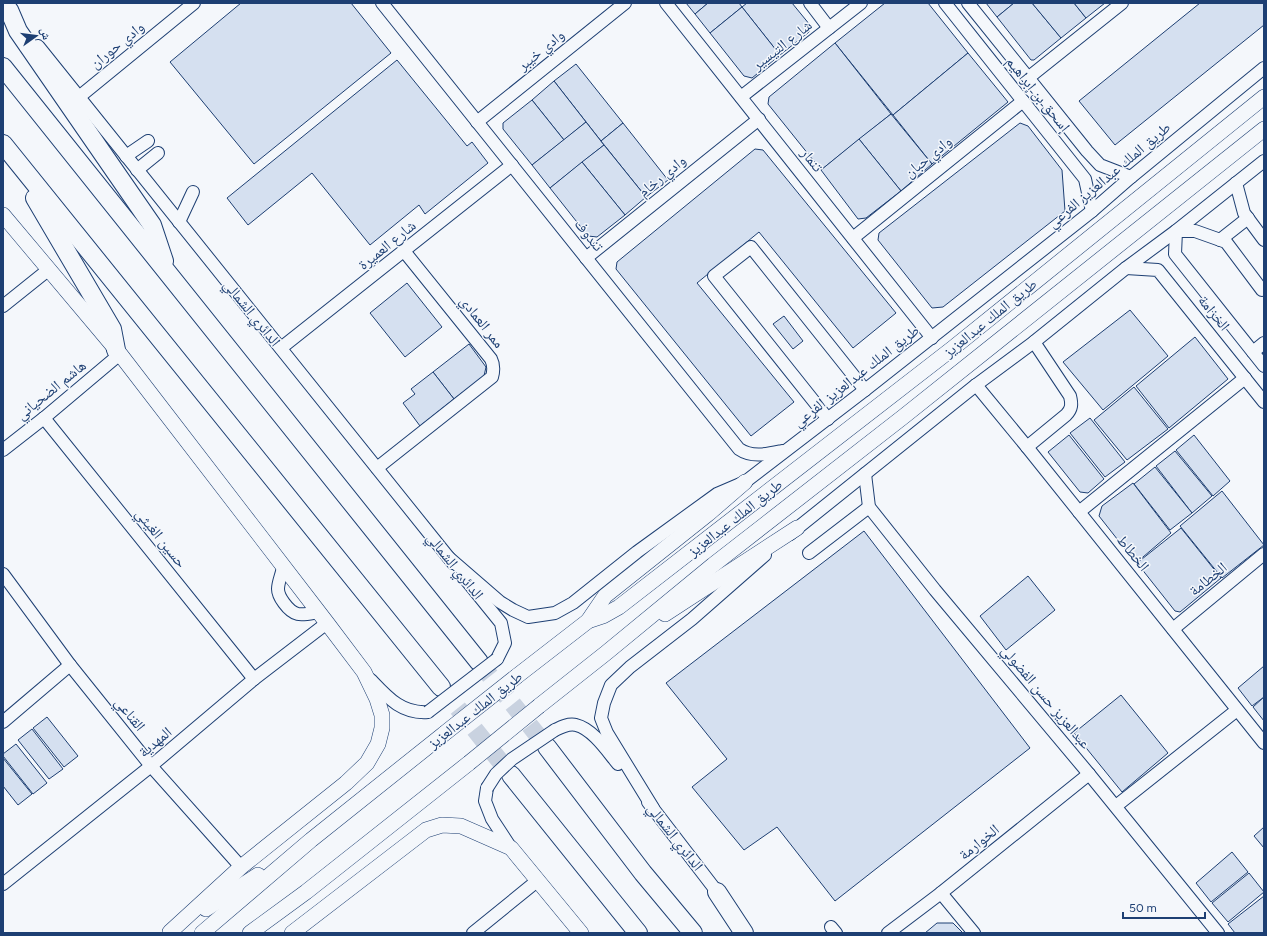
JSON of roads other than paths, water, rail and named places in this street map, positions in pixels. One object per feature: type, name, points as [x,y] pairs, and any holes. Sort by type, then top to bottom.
[{"type":"highway","points":[[6,6],[18,31],[152,224],[167,272]]},
{"type":"highway","points":[[3,66],[479,662]]},
{"type":"highway","points":[[3,144],[441,687]]},
{"type":"highway","points":[[18,163],[29,187],[112,329],[118,352]]},
{"type":"highway","points":[[547,747],[643,873],[693,933]]},
{"type":"highway","points":[[511,775],[638,933]]},
{"type":"highway","points":[[717,892],[744,933]]},
{"type":"main road","name":"طريق الملك عبدالعزيز","points":[[202,933],[311,840],[517,676],[588,621],[603,616],[619,607],[731,522],[953,348],[1264,97]]},
{"type":"main road","name":"طريق الملك عبدالعزيز","points":[[250,933],[306,892],[606,653],[712,565],[903,417],[1264,129]]},
{"type":"main road","points":[[3,215],[118,352],[364,672],[377,699],[382,715],[382,728],[378,744],[367,763],[346,783],[241,866],[170,933]]},
{"type":"main road","points":[[588,621],[606,596],[708,514],[745,482]]},
{"type":"main road","points":[[606,653],[797,528]]},
{"type":"main road","points":[[295,932],[426,830],[442,825],[461,826],[511,848],[581,933]]},
{"type":"main road","points":[[170,933],[311,840]]},
{"type":"main road","points":[[264,933],[306,892]]},
{"type":"street","name":"وادي حوران","points":[[79,97],[194,3]]},
{"type":"street","name":"تندوف","points":[[382,3],[739,449],[745,454],[752,455],[770,454],[787,449]]},
{"type":"street","name":"وادي خيبر","points":[[477,122],[625,3]]},
{"type":"street","name":"تنمار","points":[[666,3],[932,338]]},
{"type":"street","points":[[810,3],[829,28]]},
{"type":"street","name":"شارع التيسير","points":[[741,97],[861,3]]},
{"type":"street","name":"إسحق بن إبراهيم","points":[[945,3],[1085,179],[1092,211]]},
{"type":"street","name":"إسحق بن إبراهيم","points":[[968,3],[1100,166],[1131,177]]},
{"type":"street","points":[[1028,78],[1122,3]]},
{"type":"street","name":"الدائري الشمالي","points":[[6,6],[501,623],[506,643],[497,659],[428,712],[418,713],[408,710],[389,700],[364,672]]},
{"type":"street","name":"طريق الملك عبدالعزيز الفرعي","points":[[448,557],[500,602],[528,617],[555,613],[573,603],[637,552],[717,494],[745,482],[828,419],[1092,211],[1131,177],[1264,68]]},
{"type":"street","name":"وادي حبان","points":[[853,238],[1023,101]]},
{"type":"street","name":"وادي رخام","points":[[586,258],[759,119]]},
{"type":"street","points":[[126,156],[148,141]]},
{"type":"street","points":[[1073,164],[1084,169],[1090,168],[1092,163],[1087,151]]},
{"type":"street","points":[[137,170],[158,153]]},
{"type":"street","points":[[653,808],[607,733],[601,718],[604,703],[611,686],[630,667],[692,619],[797,528],[864,474],[1264,161]]},
{"type":"street","name":"شارع العميرة","points":[[281,348],[512,165]]},
{"type":"street","points":[[1236,183],[1244,213],[1264,240]]},
{"type":"street","points":[[179,222],[193,192]]},
{"type":"street","points":[[1220,240],[1248,218]]},
{"type":"street","points":[[1176,231],[1195,231],[1226,242],[1262,290],[1264,288]]},
{"type":"street","name":"الخزامة","points":[[1176,231],[1175,254],[1183,266],[1264,366]]},
{"type":"street","points":[[828,419],[714,276],[751,247],[865,390]]},
{"type":"street","name":"ممر العمادي","points":[[377,468],[492,377],[493,373],[493,364],[491,359],[404,251]]},
{"type":"street","points":[[1167,280],[1183,266]]},
{"type":"street","name":"الخزامة","points":[[1126,268],[1158,270],[1264,402]]},
{"type":"street","points":[[3,306],[48,270]]},
{"type":"street","points":[[1027,447],[1066,415],[1071,410],[1072,403],[1070,396],[1034,342]]},
{"type":"street","points":[[1253,352],[1264,343]]},
{"type":"street","name":"هاشم الضحياني","points":[[3,450],[44,418],[118,352]]},
{"type":"street","points":[[1079,512],[1246,378]]},
{"type":"street","name":"الخطاط","points":[[976,385],[1264,743]]},
{"type":"street","name":"حسين الغيثي","points":[[44,418],[254,679]]},
{"type":"street","name":"عبدالعزيز حسن الفضولي","points":[[864,474],[869,507],[935,590],[1116,806],[1212,931]]},
{"type":"street","points":[[809,553],[869,507]]},
{"type":"street","name":"الخطامة","points":[[1173,629],[1263,558]]},
{"type":"street","points":[[283,567],[278,587],[279,594],[290,611],[295,614],[323,618]]},
{"type":"street","name":"القناعي","points":[[3,574],[70,665],[151,766],[241,866]]},
{"type":"street","name":"المهدية","points":[[3,884],[151,766],[254,679],[323,618]]},
{"type":"street","points":[[3,722],[70,665]]},
{"type":"street","points":[[1116,806],[1237,710]]},
{"type":"street","name":"الدائري الشمالي","points":[[511,848],[492,819],[484,801],[487,788],[496,774],[512,759],[555,730],[566,725],[577,725],[591,733],[600,741],[750,933]]},
{"type":"street","name":"الخوارمة","points":[[888,933],[941,893],[1089,774]]},
{"type":"street","points":[[473,933],[537,881]]},
{"type":"street","points":[[941,893],[974,933]]},
{"type":"tunnel","points":[[479,662],[547,747]]},
{"type":"tunnel","points":[[441,687],[511,775]]}]
